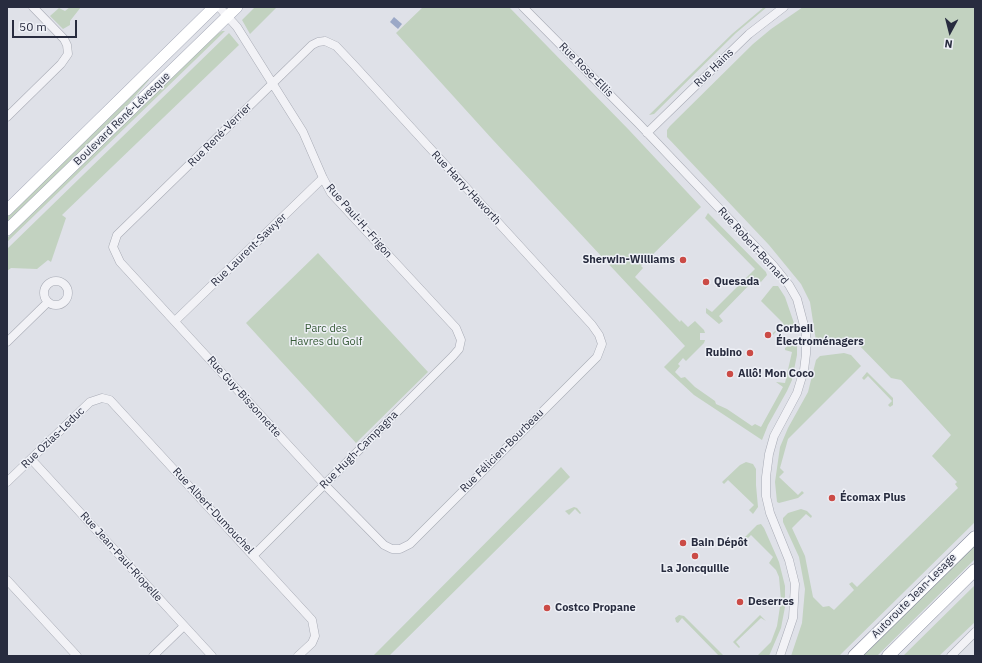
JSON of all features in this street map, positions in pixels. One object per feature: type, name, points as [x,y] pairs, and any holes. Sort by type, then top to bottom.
[{"type":"highway","name":"Autoroute Jean-Lesage","points":[[854,656],[975,537]]},
{"type":"highway","points":[[888,656],[975,570]]},
{"type":"main road","name":"Boulevard René-Lévesque","points":[[7,210],[214,7]]},
{"type":"main road","name":"Boulevard René-Lévesque","points":[[7,230],[237,7]]},
{"type":"street","points":[[7,117],[61,64],[68,54],[67,45],[64,39],[33,7]]},
{"type":"street","name":"Rue Paul-H.-Frigon","points":[[219,7],[237,27],[303,132],[323,178],[333,195],[456,328],[460,335],[461,343]]},
{"type":"street","name":"Rue Rose-Ellis","points":[[523,7],[647,133]]},
{"type":"street","name":"Rue Hains","points":[[647,133],[749,34],[784,7]]},
{"type":"street","name":"Rue René-Verrier","points":[[117,235],[312,45],[325,41]]},
{"type":"street","name":"Rue Harry-Haworth","points":[[325,41],[336,46],[357,68],[592,325],[601,342]]},
{"type":"street","name":"Rue Robert-Bernard","points":[[647,133],[779,272],[797,300],[804,324],[807,347],[804,374],[797,393],[774,436],[769,454],[766,477],[766,496],[770,513],[789,560],[795,584],[793,618],[780,656]]},
{"type":"street","name":"Rue Laurent-Sawyer","points":[[175,321],[323,178]]},
{"type":"street","name":"Rue Guy-Bissonnette","points":[[117,235],[113,245],[117,258],[324,484],[382,543],[392,549]]},
{"type":"street","points":[[7,342],[48,302]]},
{"type":"street","name":"Rue Félicien-Bourbeau","points":[[392,549],[402,548],[410,544],[597,357],[601,349],[601,342]]},
{"type":"street","name":"Rue Hugh-Campagna","points":[[254,555],[458,351],[461,343]]},
{"type":"street","name":"Rue Ozias-Leduc","points":[[7,482],[90,402],[102,398]]},
{"type":"street","name":"Rue Albert-Dumouchel","points":[[102,398],[110,400],[117,406],[312,620],[316,631],[313,641],[298,656]]},
{"type":"street","name":"Rue Jean-Paul-Riopelle","points":[[31,459],[212,656]]},
{"type":"street","points":[[7,580],[77,656]]},
{"type":"street","points":[[153,656],[184,626]]},
{"type":"street","points":[[951,656],[975,632]]},
{"type":"green space","points":[[70,7],[81,7],[70,21],[70,25],[63,29],[50,16],[59,8],[65,11]]},
{"type":"green space","points":[[255,7],[277,7],[250,34],[242,20]]},
{"type":"green space","points":[[423,7],[509,7],[629,130],[701,207],[641,266],[643,268],[635,277],[680,322],[681,320],[688,327],[695,321],[704,330],[705,333],[700,333],[700,340],[705,340],[704,343],[686,361],[683,358],[678,364],[680,366],[675,372],[681,378],[685,377],[695,387],[715,401],[716,404],[727,409],[752,426],[755,424],[761,427],[783,387],[776,382],[785,383],[792,352],[785,350],[785,348],[792,343],[797,346],[797,355],[792,380],[768,425],[762,440],[694,395],[664,367],[685,346],[493,140],[396,33]]},
{"type":"green space","points":[[764,7],[767,7],[736,33],[654,114],[649,115],[732,34]]},
{"type":"green space","points":[[803,7],[975,7],[975,522],[839,656],[791,656],[802,623],[805,589],[799,557],[783,522],[783,518],[788,513],[801,509],[807,511],[812,516],[811,518],[806,514],[792,528],[805,556],[813,597],[823,607],[829,606],[834,610],[854,590],[849,584],[852,582],[857,587],[958,488],[955,484],[957,482],[932,456],[951,435],[901,380],[891,378],[857,343],[848,341],[819,344],[816,341],[810,302],[801,284],[769,245],[667,137],[667,130],[670,126],[753,44],[771,29]]},
{"type":"green space","points":[[225,31],[7,242],[7,238],[215,35]]},
{"type":"green space","points":[[229,33],[239,45],[62,215],[66,218],[51,262],[48,260],[37,269],[11,268],[7,271],[7,249]]},
{"type":"green space","points":[[148,79],[149,80],[124,109],[7,223],[7,216]]},
{"type":"green space","points":[[708,213],[766,272],[767,275],[761,282],[756,278],[719,316],[723,321],[719,324],[706,313],[706,308],[712,312],[755,269],[705,218]]},
{"type":"green space","name":"Parc des Havres du Golf","points":[[318,253],[428,372],[356,443],[246,323]]},
{"type":"green space","points":[[773,286],[778,286],[785,297],[795,326],[788,333],[781,326],[773,335],[772,334],[783,323],[761,301]]},
{"type":"green space","points":[[844,353],[851,355],[861,366],[788,439],[780,468],[784,472],[779,477],[798,495],[802,491],[804,493],[798,498],[779,503],[777,502],[775,482],[780,447],[788,428],[808,392],[816,360],[820,356]]},
{"type":"green space","points":[[867,372],[893,398],[893,405],[890,407],[888,405],[892,401],[868,376],[864,380],[862,378]]},
{"type":"green space","points":[[746,462],[753,464],[756,469],[758,507],[753,514],[749,510],[754,505],[728,480],[724,484],[722,482],[740,465]]},
{"type":"green space","points":[[561,467],[570,477],[389,656],[373,656]]},
{"type":"green space","points":[[574,507],[577,508],[581,513],[580,514],[575,509],[569,515],[565,511]]},
{"type":"green space","points":[[761,524],[779,562],[785,586],[785,607],[781,628],[769,656],[757,656],[771,642],[777,626],[781,600],[779,577],[776,570],[769,563],[773,557],[751,535],[747,539],[745,537],[757,525]]},
{"type":"green space","points":[[975,545],[975,559],[877,656],[863,656]]},
{"type":"green space","points":[[975,585],[975,622],[939,656],[903,656]]},
{"type":"green space","points":[[679,615],[684,616],[724,656],[719,656],[682,618],[678,623],[676,622],[675,618]]},
{"type":"green space","points":[[760,615],[766,621],[761,618],[736,642],[740,647],[739,648],[733,642]]},
{"type":"water","points":[[394,17],[402,24],[398,29],[390,22]]},
{"type":"place","name":"Sherwin-Williams","points":[[683,260]]},
{"type":"place","name":"Quesada","points":[[706,282]]},
{"type":"place","name":"Corbeil Électroménagers","points":[[768,335]]},
{"type":"place","name":"Rubino","points":[[750,353]]},
{"type":"place","name":"Allô! Mon Coco","points":[[730,374]]},
{"type":"place","name":"Écomax Plus","points":[[832,498]]},
{"type":"place","name":"Bain Dépôt","points":[[683,543]]},
{"type":"place","name":"La Joncquille","points":[[695,556]]},
{"type":"place","name":"Deserres","points":[[740,602]]},
{"type":"place","name":"Costco Propane","points":[[547,608]]}]
